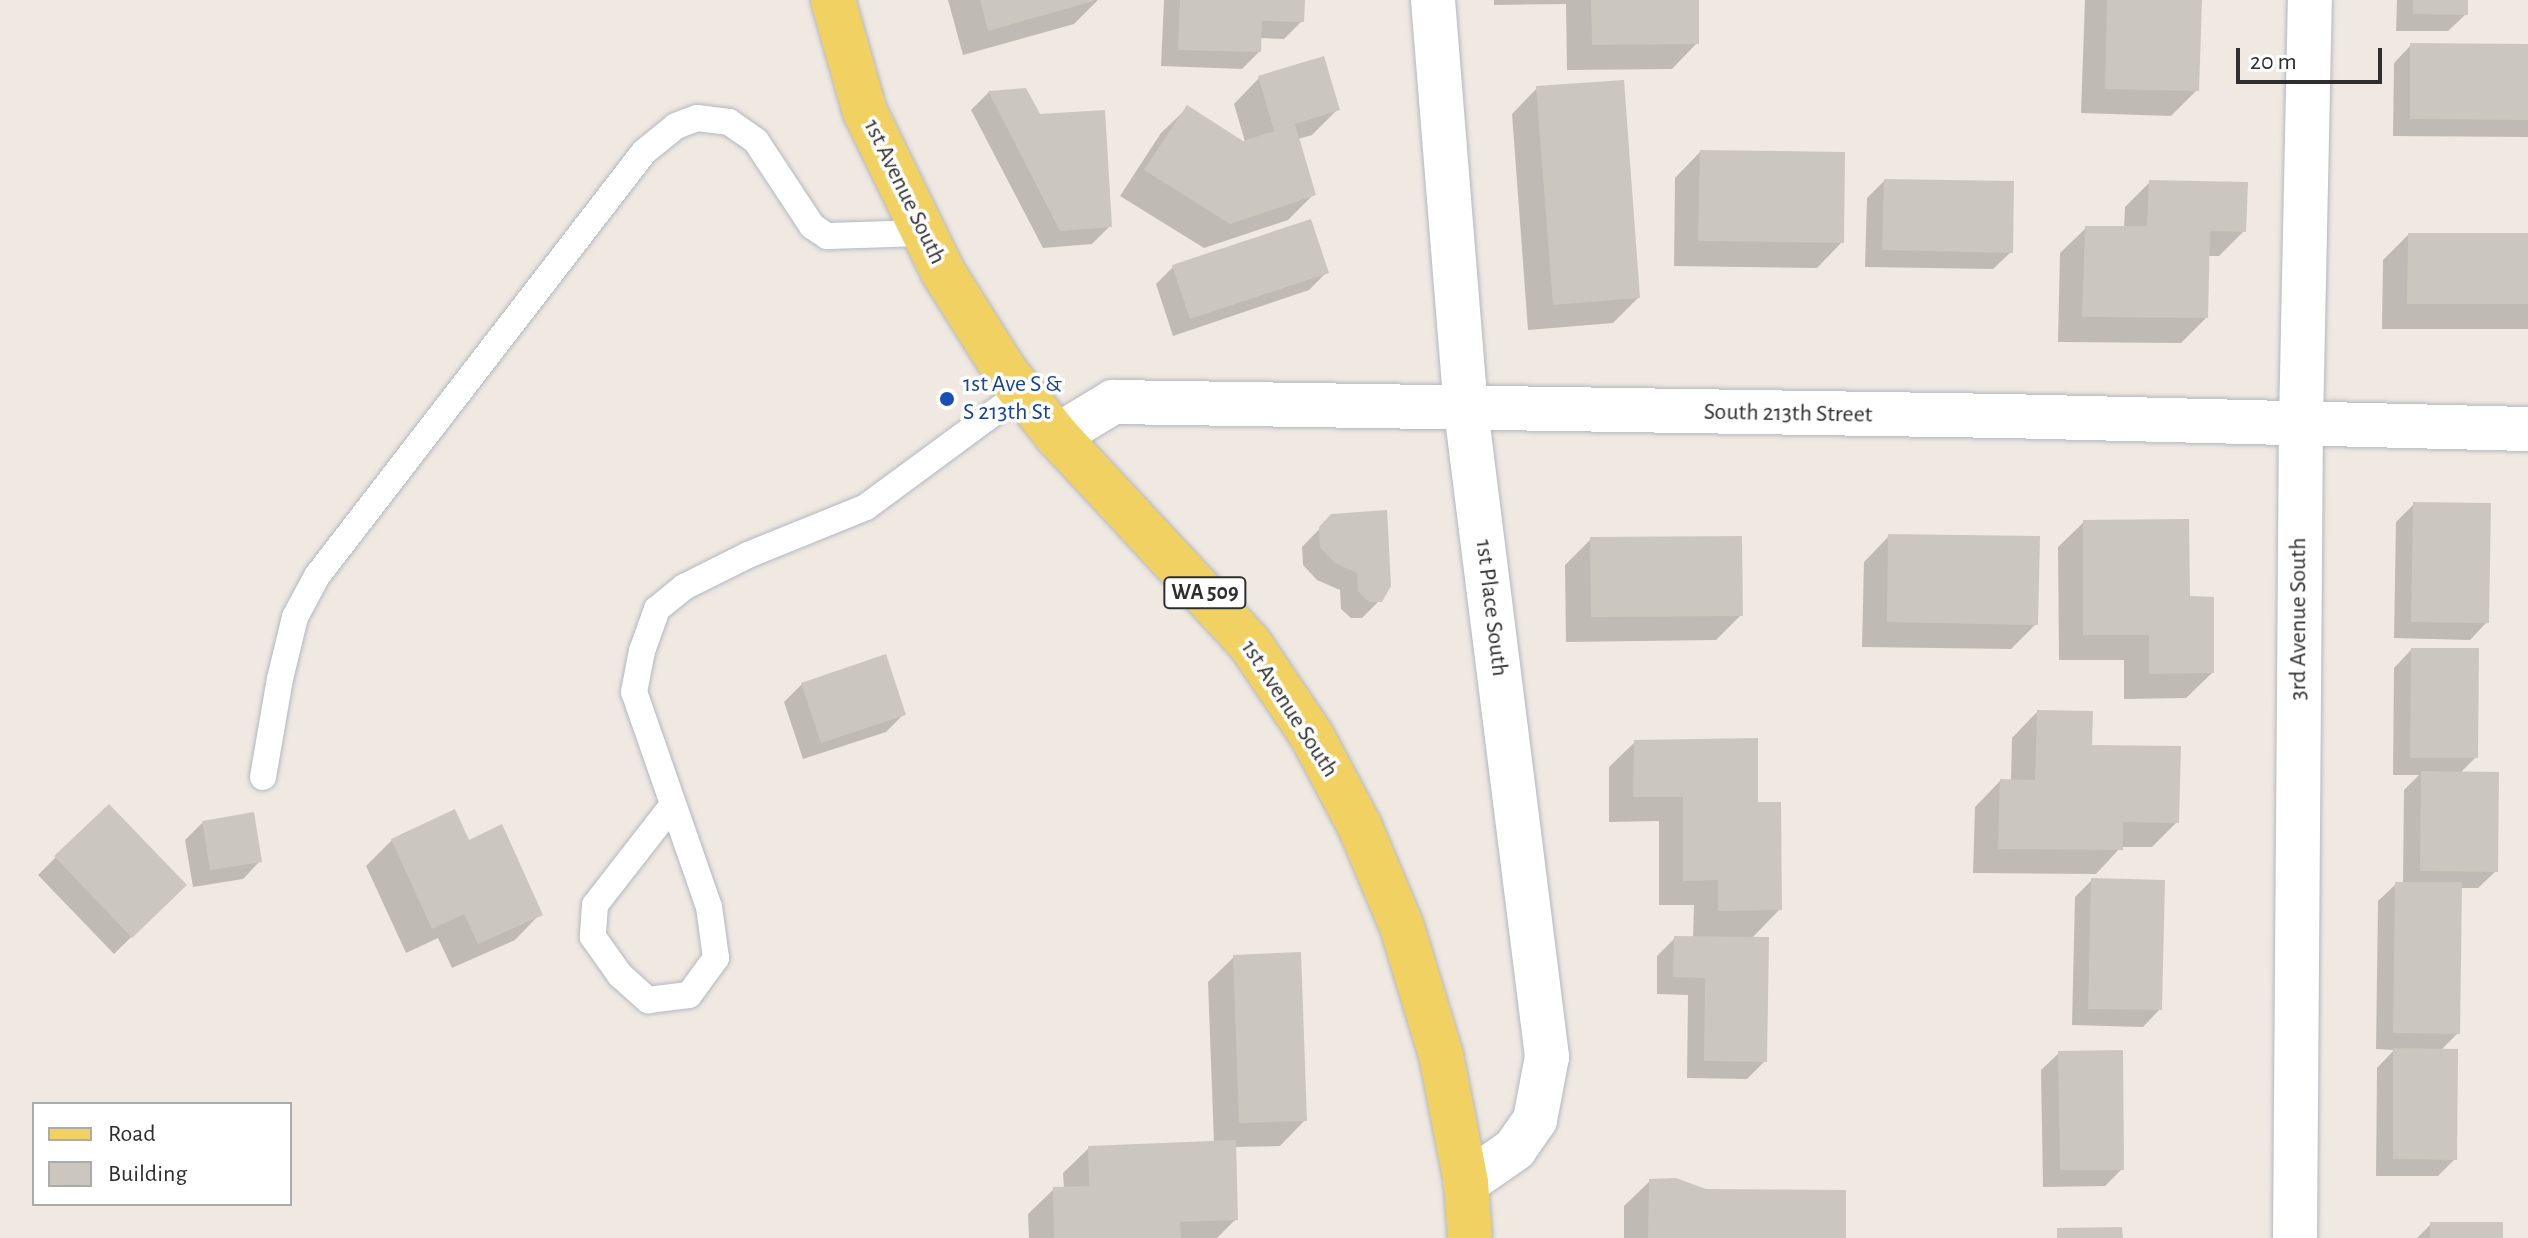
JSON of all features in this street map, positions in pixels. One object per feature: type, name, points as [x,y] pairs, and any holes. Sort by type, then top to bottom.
[{"type":"main road","name":"1st Avenue South","points":[[833,0],[865,112],[943,272],[1022,392],[1057,436],[1250,644],[1312,736],[1360,827],[1402,927],[1441,1055],[1466,1183],[1470,1238]]},
{"type":"street","name":"1st Place South","points":[[1433,0],[1466,410],[1547,1057],[1535,1120],[1515,1149],[1466,1183]]},
{"type":"street","name":"3rd Avenue South","points":[[2295,1238],[2301,423],[2310,0]]},
{"type":"street","name":"South 213th Street","points":[[1057,436],[1113,402],[2528,429]]},
{"type":"lane","points":[[263,777],[280,679],[295,617],[317,576],[644,152],[676,126],[697,118],[729,122],[756,141],[812,226],[827,236],[924,233]]},
{"type":"lane","points":[[672,806],[595,905],[593,937],[620,975],[648,1000],[689,995],[716,958],[709,907],[634,692],[642,651],[657,609],[684,587],[748,555],[866,507],[1022,392]]},
{"type":"building","points":[[980,0],[1094,0],[1094,1],[988,31]]},
{"type":"building","points":[[1180,0],[1305,0],[1304,22],[1262,21],[1261,52],[1178,50]]},
{"type":"building","points":[[1591,0],[1699,0],[1699,44],[1592,45]]},
{"type":"building","points":[[2107,0],[2202,0],[2199,91],[2105,89]]},
{"type":"building","points":[[2413,0],[2468,0],[2468,15],[2413,14]]},
{"type":"building","points":[[2410,43],[2528,44],[2528,120],[2410,119]]},
{"type":"building","points":[[1324,56],[1340,110],[1295,124],[1316,195],[1230,224],[1144,170],[1187,105],[1243,141],[1274,131],[1258,76]]},
{"type":"building","points":[[1624,80],[1640,298],[1553,305],[1536,86]]},
{"type":"building","points":[[1026,88],[1040,114],[1105,110],[1112,227],[1060,231],[988,91]]},
{"type":"building","points":[[1700,150],[1845,152],[1844,243],[1698,241]]},
{"type":"building","points":[[1884,179],[2014,181],[2013,253],[1882,250]]},
{"type":"building","points":[[2149,180],[2248,182],[2246,232],[2210,231],[2208,318],[2082,317],[2085,226],[2147,226]]},
{"type":"building","points":[[1311,219],[1329,273],[1190,319],[1172,265]]},
{"type":"building","points":[[2408,233],[2528,233],[2528,304],[2407,304]]},
{"type":"building","points":[[2413,502],[2491,503],[2489,623],[2411,622]]},
{"type":"building","points":[[1387,510],[1391,586],[1382,602],[1369,602],[1358,591],[1357,573],[1335,563],[1320,547],[1319,527],[1331,514]]},
{"type":"building","points":[[2189,519],[2190,596],[2214,597],[2214,673],[2149,674],[2149,635],[2083,635],[2083,520]]},
{"type":"building","points":[[1888,534],[2040,536],[2038,625],[1887,622]]},
{"type":"building","points":[[1742,536],[1743,616],[1591,617],[1590,537]]},
{"type":"building","points":[[2411,648],[2479,648],[2478,758],[2410,758]]},
{"type":"building","points":[[886,654],[906,715],[821,743],[801,683]]},
{"type":"building","points":[[2037,710],[2093,711],[2092,745],[2181,746],[2179,823],[2123,822],[2123,850],[1998,849],[2000,779],[2035,780]]},
{"type":"building","points":[[1758,738],[1758,802],[1781,802],[1782,910],[1718,911],[1718,880],[1683,881],[1683,797],[1633,797],[1634,740]]},
{"type":"building","points":[[2421,771],[2499,772],[2498,872],[2420,871]]},
{"type":"building","points":[[109,804],[187,885],[132,938],[54,856]]},
{"type":"building","points":[[455,809],[469,840],[502,824],[543,915],[478,944],[464,914],[432,929],[391,839]]},
{"type":"building","points":[[254,812],[262,862],[210,870],[202,821]]},
{"type":"building","points":[[2091,878],[2165,880],[2162,1010],[2088,1009]]},
{"type":"building","points":[[2395,882],[2462,882],[2460,1034],[2393,1033]]},
{"type":"building","points":[[1674,936],[1769,937],[1767,1062],[1704,1061],[1705,978],[1673,977]]},
{"type":"building","points":[[1301,952],[1307,1121],[1239,1123],[1233,955]]},
{"type":"building","points":[[2393,1048],[2458,1049],[2457,1160],[2393,1159]]},
{"type":"building","points":[[2123,1050],[2124,1170],[2060,1170],[2058,1051]]},
{"type":"building","points":[[1236,1140],[1238,1220],[1180,1222],[1181,1238],[1054,1238],[1053,1187],[1089,1186],[1088,1146]]},
{"type":"building","points":[[1676,1178],[1706,1189],[1846,1190],[1846,1238],[1648,1238],[1649,1179]]},
{"type":"building","points":[[2430,1222],[2503,1222],[2503,1238],[2430,1238]]},
{"type":"building","points":[[2122,1227],[2123,1238],[2057,1238],[2057,1228]]},
{"type":"place","name":"1st Ave S & S 213th St","points":[[947,399]]}]
